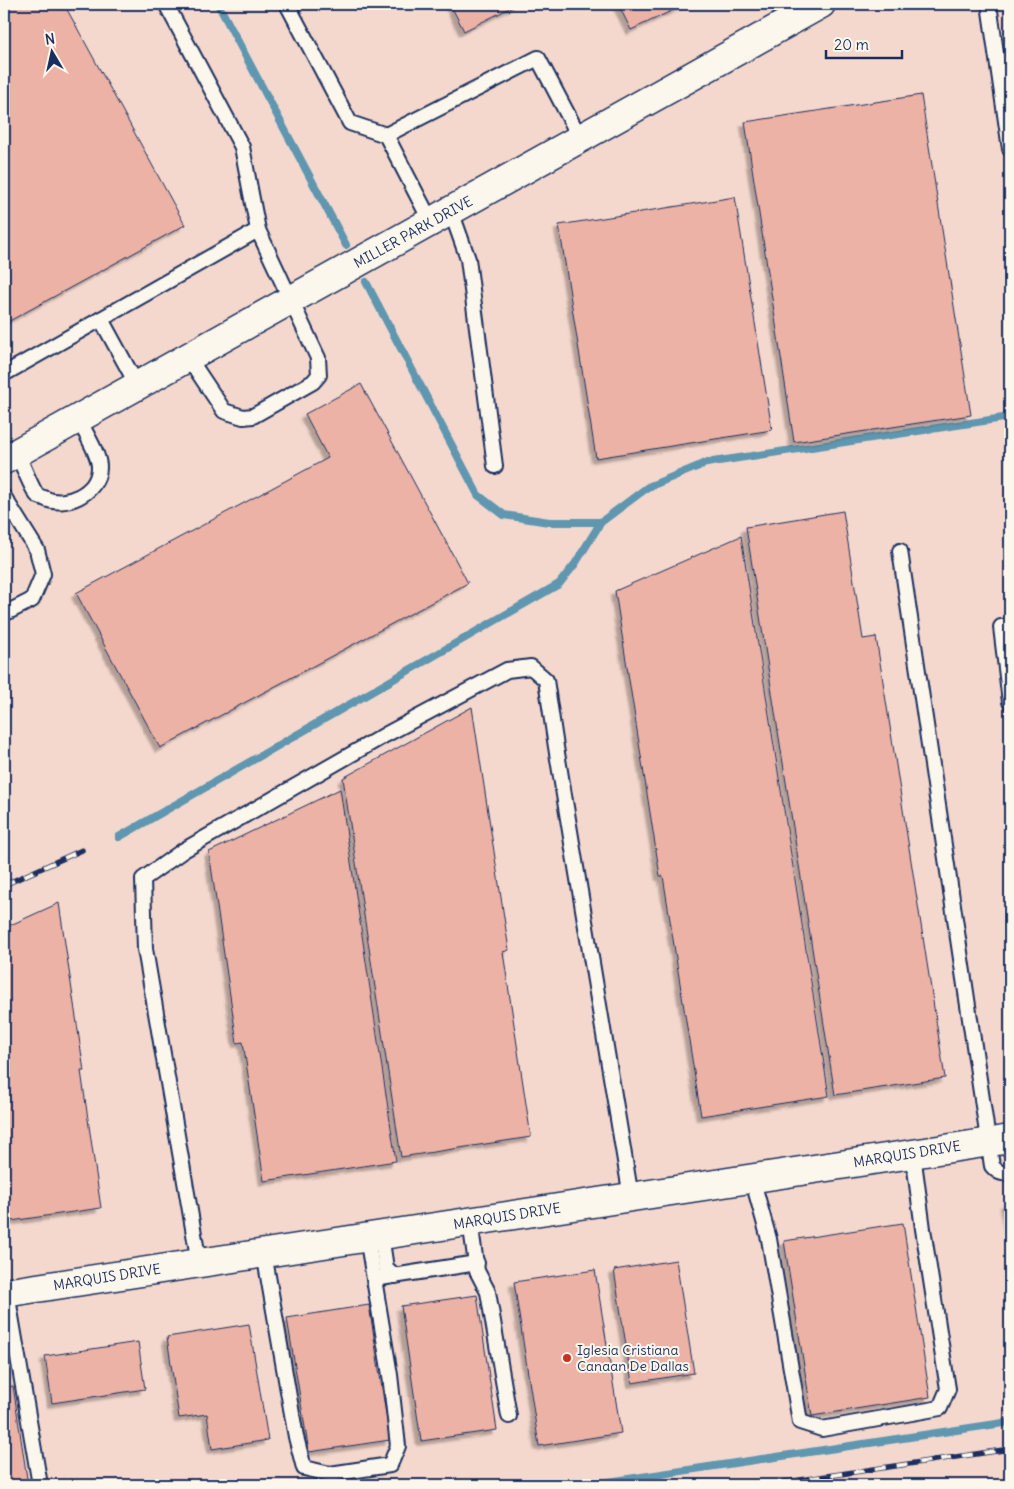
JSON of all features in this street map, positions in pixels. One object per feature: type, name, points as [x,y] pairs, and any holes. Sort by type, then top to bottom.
[{"type":"street","name":"MILLER PARK DRIVE","points":[[10,456],[821,4]]},
{"type":"street","name":"MARQUIS DRIVE","points":[[5,1293],[999,1140]]},
{"type":"lane","points":[[166,4],[242,147],[258,230],[318,358],[319,376],[313,382],[253,416],[243,417],[224,411],[188,357]]},
{"type":"lane","points":[[287,4],[350,123],[386,135],[468,259],[495,466]]},
{"type":"lane","points":[[989,4],[1010,149]]},
{"type":"lane","points":[[386,135],[538,58],[580,138]]},
{"type":"lane","points":[[4,374],[258,230]]},
{"type":"lane","points":[[101,319],[137,385]]},
{"type":"lane","points":[[10,456],[37,495],[50,501],[72,500],[89,490],[97,478],[99,470],[99,462],[78,418]]},
{"type":"lane","points":[[4,497],[37,550],[43,574],[32,600],[4,614]]},
{"type":"lane","points":[[900,552],[999,1140],[992,1166],[997,1172],[1003,1174],[1010,1173]]},
{"type":"lane","points":[[1010,626],[1001,627],[1010,702]]},
{"type":"lane","points":[[199,1263],[145,949],[144,879],[193,845],[385,735],[507,670],[531,667],[546,680],[631,1197]]},
{"type":"lane","points":[[752,1178],[769,1239],[800,1422],[822,1429],[940,1408],[948,1389],[913,1154]]},
{"type":"lane","points":[[470,1221],[478,1271],[488,1292],[509,1416]]},
{"type":"lane","points":[[374,1236],[386,1268],[395,1276]]},
{"type":"lane","points":[[264,1253],[296,1437],[304,1468],[330,1474],[390,1465],[398,1446],[390,1374],[374,1279],[374,1236]]},
{"type":"lane","points":[[374,1279],[477,1263]]},
{"type":"lane","points":[[5,1293],[10,1345],[40,1485]]},
{"type":"shaded area","points":[[4,4],[1010,4],[1010,1485],[4,1485]]},
{"type":"building","points":[[4,4],[64,4],[185,225],[4,324]]},
{"type":"building","points":[[450,4],[518,4],[464,31]]},
{"type":"building","points":[[618,4],[686,4],[631,30]]},
{"type":"building","points":[[921,95],[971,415],[794,442],[745,122]]},
{"type":"building","points":[[735,197],[772,430],[596,458],[559,225]]},
{"type":"building","points":[[361,384],[468,583],[160,748],[76,593],[328,458],[305,414]]},
{"type":"building","points":[[843,511],[863,639],[876,637],[945,1078],[835,1095],[746,527]]},
{"type":"building","points":[[741,536],[829,1096],[701,1116],[663,876],[660,876],[615,591]]},
{"type":"building","points":[[472,707],[509,950],[503,952],[531,1137],[401,1157],[343,778]]},
{"type":"building","points":[[340,789],[396,1161],[264,1181],[243,1042],[237,1043],[209,852]]},
{"type":"building","points":[[59,903],[84,1071],[81,1071],[101,1208],[4,1222],[4,928]]},
{"type":"building","points":[[1010,1202],[1010,1235],[1005,1203]]},
{"type":"building","points":[[903,1223],[930,1397],[812,1416],[784,1241]]},
{"type":"building","points":[[676,1260],[694,1373],[632,1383],[614,1270]]},
{"type":"building","name":"Iglesia Cristiana Canaan De Dallas","points":[[595,1270],[621,1433],[539,1446],[514,1282]]},
{"type":"building","points":[[477,1295],[497,1430],[421,1441],[401,1306]]},
{"type":"building","points":[[369,1305],[390,1440],[309,1452],[287,1318]]},
{"type":"building","points":[[249,1324],[268,1440],[212,1449],[207,1414],[179,1418],[167,1337]]},
{"type":"building","points":[[138,1342],[145,1389],[52,1403],[45,1356]]},
{"type":"building","points":[[13,1386],[28,1485],[4,1485],[4,1388]]},
{"type":"waterway","points":[[218,4],[346,245]]},
{"type":"waterway","points":[[366,282],[478,495],[504,515],[549,522],[601,522],[648,487],[706,463],[1010,417]]},
{"type":"waterway","points":[[119,837],[559,584],[575,564],[601,522]]},
{"type":"waterway","points":[[588,1485],[1010,1422]]},
{"type":"railway","points":[[4,885],[82,850]]},
{"type":"railway","points":[[766,1485],[1010,1449]]},
{"type":"place","name":"Iglesia Cristiana Canaan De Dallas","points":[[567,1358]]}]
